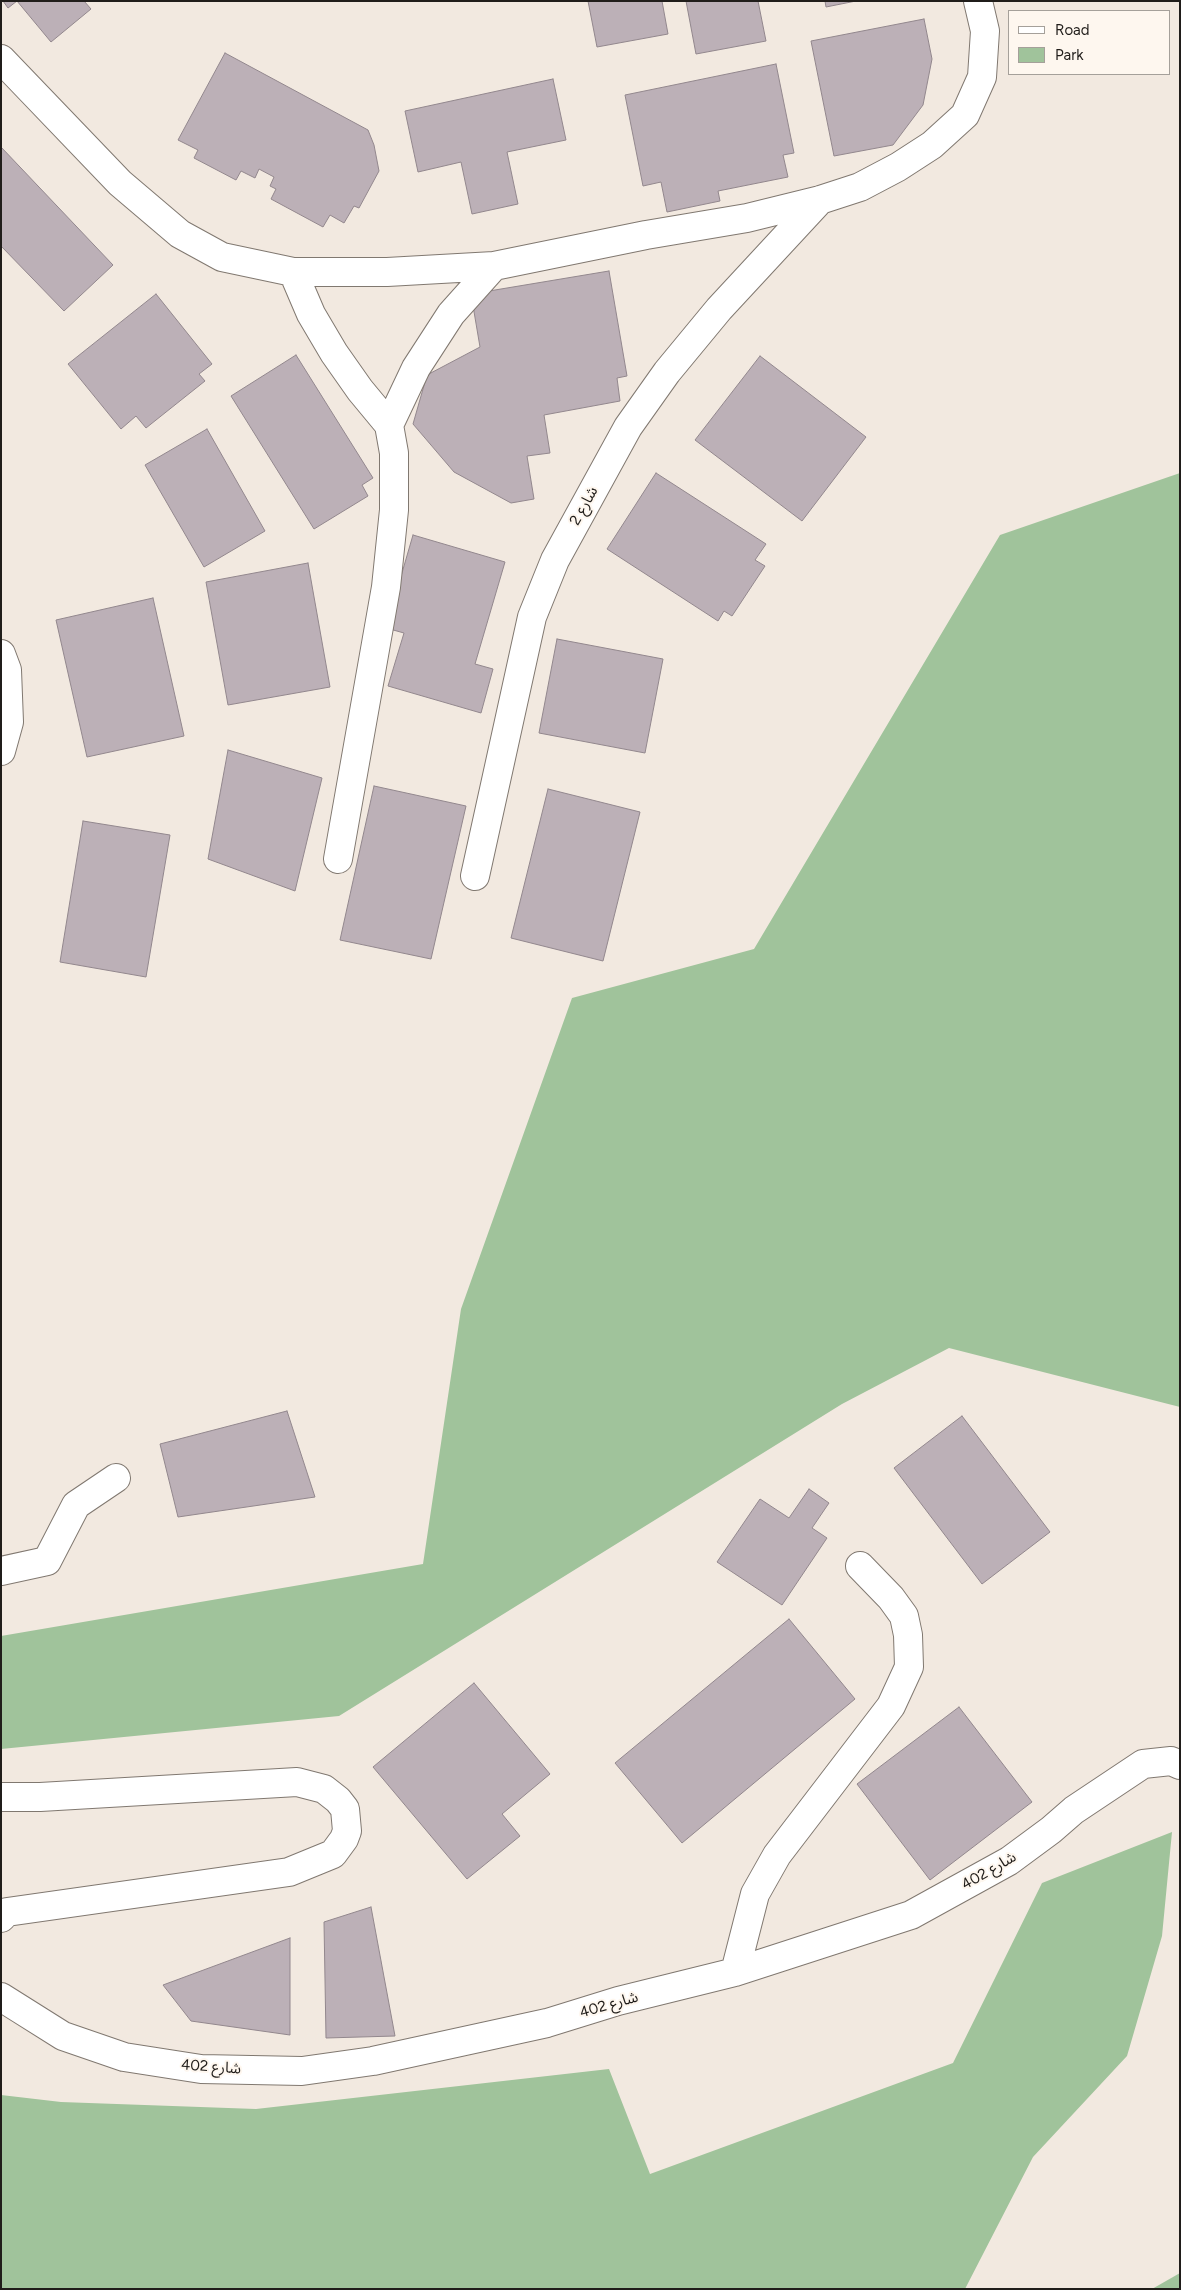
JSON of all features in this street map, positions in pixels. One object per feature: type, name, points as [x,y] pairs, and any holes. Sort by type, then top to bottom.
[{"type":"street","points":[[1,59],[120,183],[180,234],[222,257],[293,272],[387,272],[494,266],[646,235],[747,218],[820,200],[860,186],[898,167],[932,145],[966,115],[982,77],[985,31],[978,1]]},
{"type":"street","name":"شارع 2","points":[[475,876],[532,617],[555,560],[628,427],[667,372],[719,309],[820,200]]},
{"type":"street","points":[[338,859],[386,587],[395,478],[389,425],[421,360],[452,314],[494,266]]},
{"type":"street","points":[[293,272],[312,314],[334,353],[360,390],[389,425]]},
{"type":"street","points":[[1,654],[8,670],[9,722],[1,751]]},
{"type":"street","points":[[1,1572],[47,1561],[76,1505],[116,1478]]},
{"type":"street","points":[[735,1972],[755,1894],[777,1855],[891,1706],[909,1667],[908,1635],[904,1616],[891,1598],[860,1566]]},
{"type":"street","name":"شارع 402","points":[[1,1997],[63,2036],[124,2057],[201,2069],[302,2071],[373,2062],[538,2025],[618,2001],[735,1972],[911,1915],[1009,1861],[1052,1830],[1074,1810],[1143,1764],[1171,1761],[1180,1765]]},
{"type":"street","points":[[1,1797],[40,1797],[297,1782],[324,1789],[338,1800],[345,1810],[347,1830],[344,1839],[333,1854],[288,1872],[7,1912],[1,1918]]},
{"type":"green space","points":[[1180,473],[1180,1407],[949,1348],[842,1404],[339,1716],[1,1749],[1,1636],[423,1564],[461,1309],[572,998],[754,949],[1000,535]]},
{"type":"green space","points":[[1172,1832],[1162,1936],[1127,2056],[1033,2157],[965,2289],[1,2289],[1,2095],[61,2102],[256,2109],[609,2069],[650,2174],[953,2063],[1042,1883]]},
{"type":"green space","points":[[1180,2273],[1180,2289],[1152,2289]]},
{"type":"building","points":[[3,1],[17,1],[8,8]]},
{"type":"building","points":[[17,1],[84,1],[91,9],[51,42]]},
{"type":"building","points":[[588,1],[662,1],[668,34],[597,47]]},
{"type":"building","points":[[686,1],[758,1],[766,41],[696,54]]},
{"type":"building","points":[[825,1],[856,1],[826,7]]},
{"type":"building","points":[[924,19],[932,59],[923,105],[893,145],[834,156],[811,41]]},
{"type":"building","points":[[225,53],[368,130],[374,145],[379,171],[359,208],[354,206],[344,223],[330,215],[323,227],[271,199],[276,189],[270,186],[274,177],[259,169],[255,178],[241,171],[236,180],[194,158],[198,150],[178,140]]},
{"type":"building","points":[[776,64],[794,153],[783,155],[788,177],[718,191],[720,201],[667,212],[661,182],[643,186],[625,95]]},
{"type":"building","points":[[553,79],[566,140],[507,152],[518,204],[472,214],[461,162],[418,172],[405,111]]},
{"type":"building","points":[[1,147],[113,265],[64,311],[1,246]]},
{"type":"building","points":[[609,271],[627,376],[617,378],[620,401],[544,415],[550,453],[527,456],[534,499],[511,503],[454,472],[413,424],[427,375],[480,347],[471,294]]},
{"type":"building","points":[[156,294],[212,364],[199,374],[205,381],[146,428],[136,416],[121,429],[68,364]]},
{"type":"building","points":[[296,355],[373,478],[362,485],[368,496],[314,529],[231,396]]},
{"type":"building","points":[[760,356],[866,437],[802,521],[695,440]]},
{"type":"building","points":[[207,429],[265,531],[204,567],[145,465]]},
{"type":"building","points":[[656,473],[766,544],[755,560],[765,566],[732,616],[724,611],[718,621],[607,549]]},
{"type":"building","points":[[413,535],[505,562],[475,664],[493,669],[481,713],[388,686],[404,633],[386,628]]},
{"type":"building","points":[[308,563],[330,687],[228,705],[206,582]]},
{"type":"building","points":[[153,598],[184,736],[87,757],[56,620]]},
{"type":"building","points":[[557,639],[663,659],[645,753],[539,733]]},
{"type":"building","points":[[228,750],[322,778],[295,891],[208,859]]},
{"type":"building","points":[[374,786],[466,806],[431,959],[340,940]]},
{"type":"building","points":[[548,789],[640,812],[603,961],[511,938]]},
{"type":"building","points":[[83,821],[170,835],[146,977],[60,962]]},
{"type":"building","points":[[287,1411],[315,1497],[178,1517],[160,1444]]},
{"type":"building","points":[[962,1416],[1050,1532],[982,1584],[894,1468]]},
{"type":"building","points":[[809,1489],[829,1503],[812,1528],[827,1538],[782,1605],[717,1562],[760,1499],[789,1518]]},
{"type":"building","points":[[789,1619],[855,1699],[682,1843],[615,1763]]},
{"type":"building","points":[[474,1683],[550,1774],[502,1814],[520,1836],[467,1879],[373,1767]]},
{"type":"building","points":[[959,1707],[1032,1802],[930,1880],[857,1784]]},
{"type":"building","points":[[371,1907],[395,2036],[326,2038],[324,1922]]},
{"type":"building","points":[[290,1938],[290,2035],[191,2021],[163,1985]]}]
